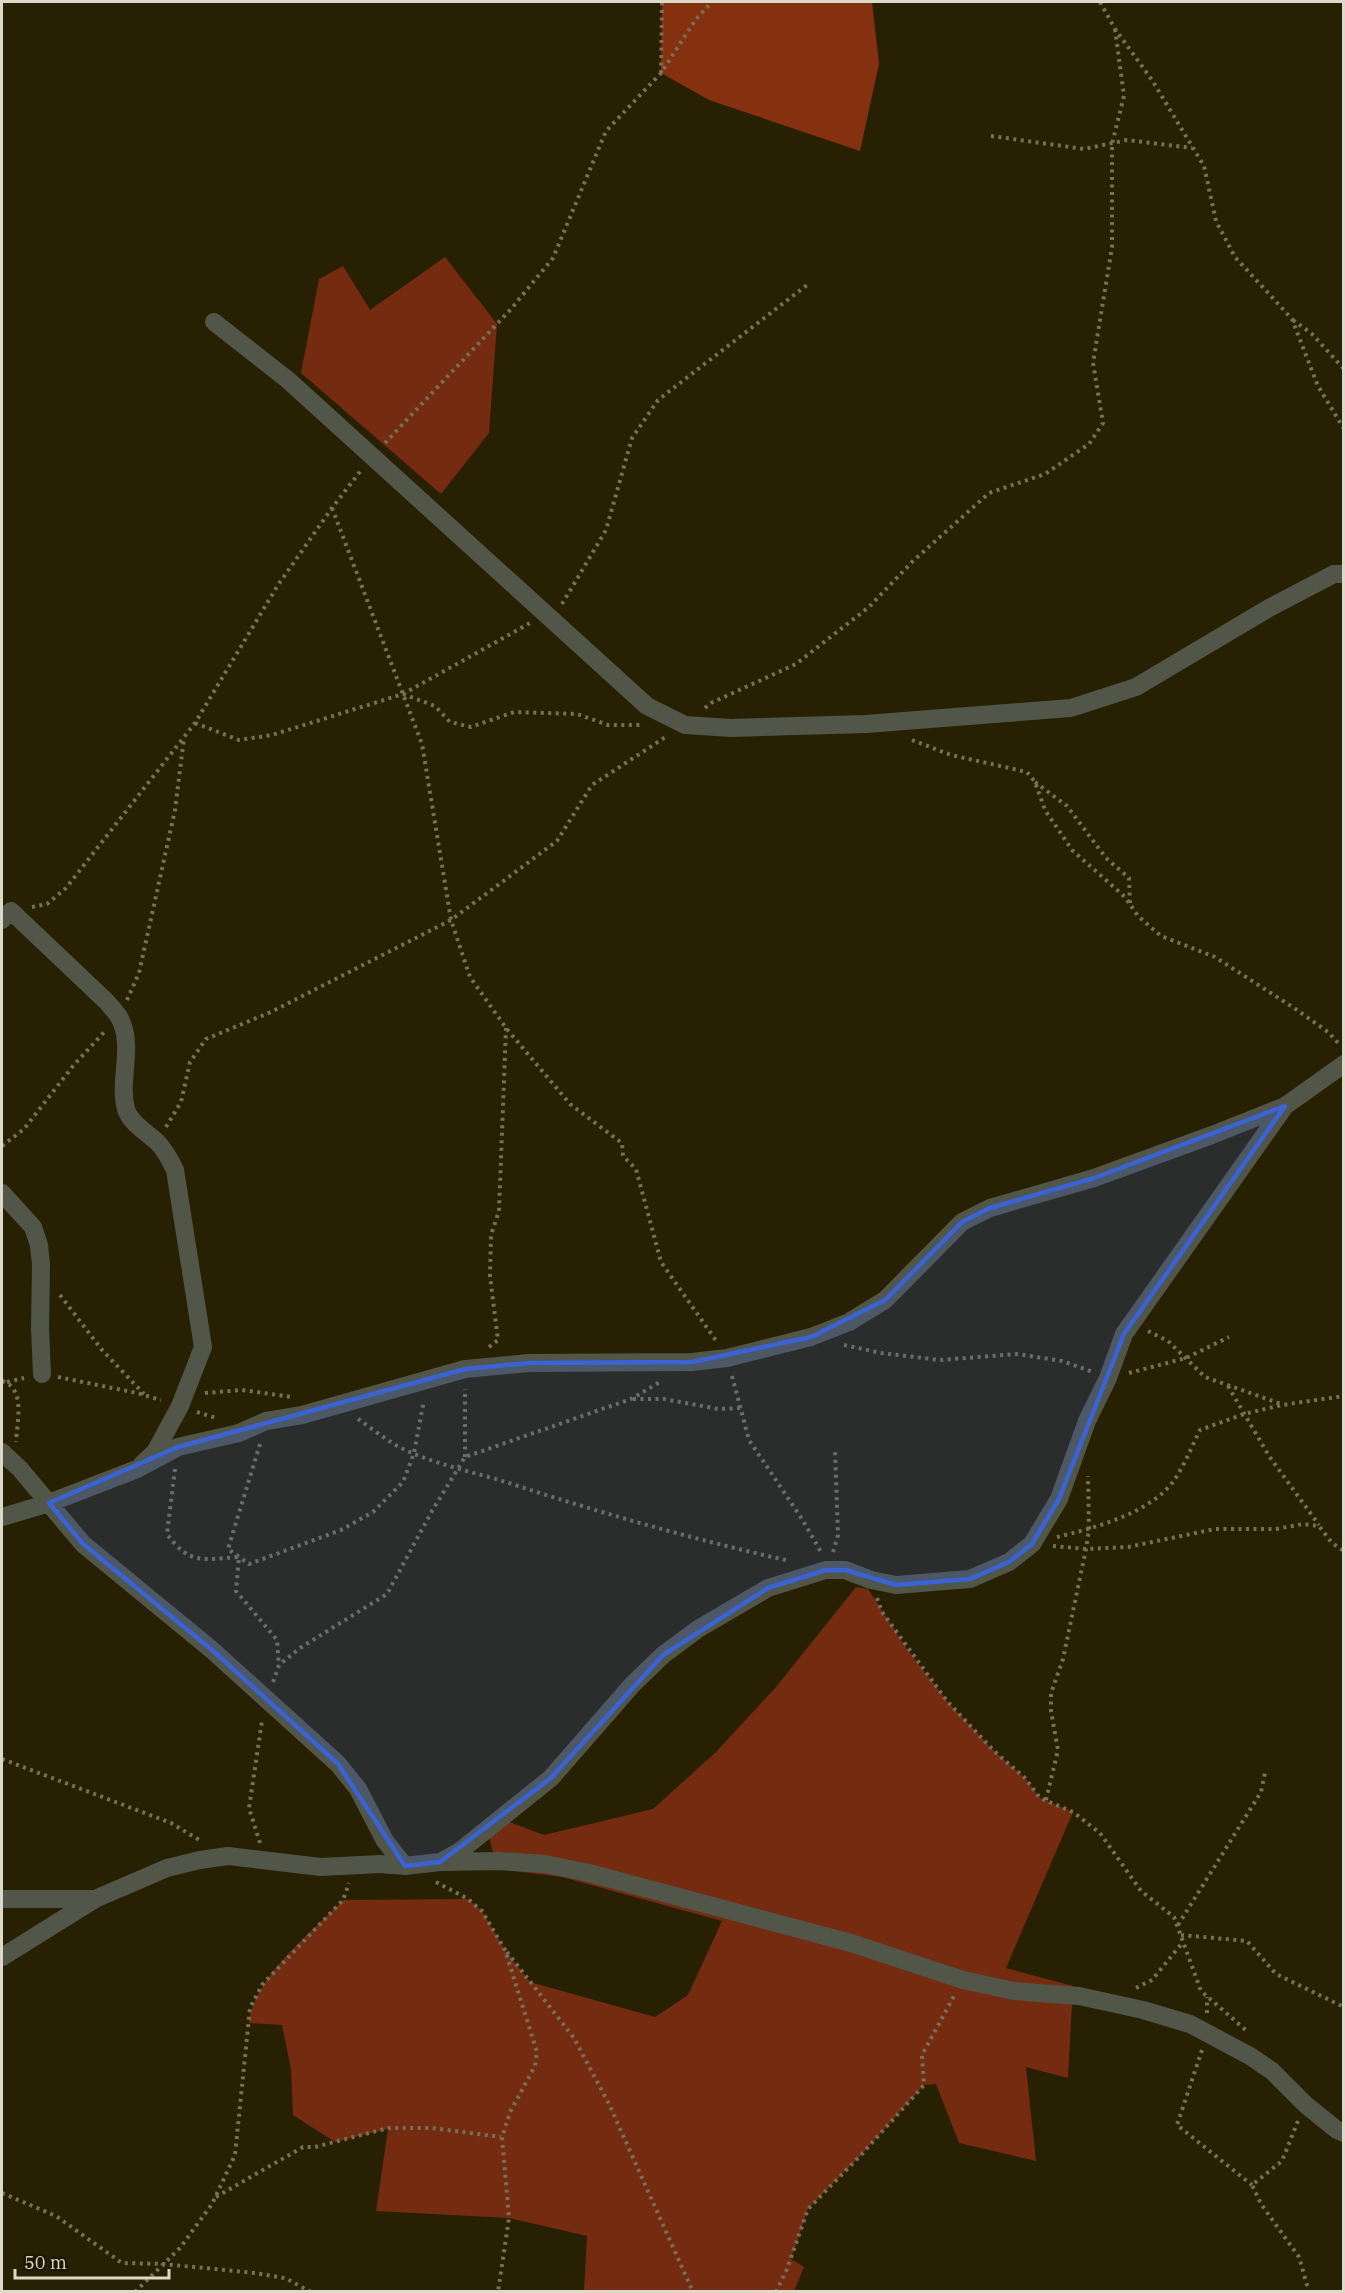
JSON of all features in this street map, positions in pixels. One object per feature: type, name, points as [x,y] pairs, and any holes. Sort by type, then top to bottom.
[{"type":"street","points":[[214,322],[288,380],[647,706],[685,725],[731,728],[890,722],[1071,708],[1136,687],[1269,608],[1334,574],[1344,573]]},
{"type":"street","points":[[2,920],[11,911],[107,1002],[119,1017],[124,1031],[126,1111],[132,1120],[166,1152],[175,1170],[203,1347],[180,1406],[155,1452],[137,1469]]},
{"type":"street","points":[[2,1516],[49,1503],[137,1469],[178,1447],[239,1433],[266,1421],[337,1405],[465,1369],[529,1363],[692,1362],[727,1358],[811,1337],[849,1322],[885,1300],[962,1222],[990,1209],[1094,1178],[1285,1106],[1344,1064]]},
{"type":"street","points":[[440,1862],[460,1851],[551,1778],[632,1685],[663,1655],[698,1629],[768,1588],[830,1567],[896,1585],[970,1580],[1009,1562],[1032,1544],[1059,1499],[1087,1421],[1108,1378],[1124,1334],[1285,1106]]},
{"type":"street","points":[[2,1193],[33,1227],[39,1245],[42,1374]]},
{"type":"street","points":[[2,1452],[20,1469],[83,1544],[212,1650],[338,1764],[350,1777],[385,1841],[405,1866]]},
{"type":"street","points":[[2,1957],[95,1899],[166,1868],[200,1860],[228,1856],[321,1867],[380,1864],[405,1866],[440,1862],[498,1861],[545,1864],[589,1873],[851,1943],[963,1980],[1014,1991],[1080,1995],[1190,2024],[1250,2056],[1272,2071],[1306,2105],[1344,2133]]},
{"type":"street","points":[[2,1899],[95,1899]]},
{"type":"path","points":[[661,73],[662,2]]},
{"type":"path","points":[[1100,2],[1115,29],[1152,80],[1204,166],[1216,221],[1235,257],[1292,319],[1312,334],[1344,369]]},
{"type":"path","points":[[158,1143],[181,1102],[190,1062],[206,1039],[271,1012],[451,920],[557,841],[592,785],[685,725],[711,703],[796,664],[868,607],[913,561],[988,493],[1045,474],[1089,444],[1103,423],[1093,363],[1113,247],[1112,144],[1124,96],[1115,29]]},
{"type":"path","points":[[991,136],[1083,149],[1127,140],[1193,148]]},
{"type":"path","points":[[195,723],[239,740],[272,735],[403,694],[563,604],[606,530],[632,438],[658,400],[807,285]]},
{"type":"path","points":[[1292,319],[1318,386],[1344,429]]},
{"type":"path","points":[[332,508],[422,744],[451,920],[470,977],[506,1028],[570,1104],[622,1143],[623,1156],[636,1169],[661,1262],[727,1358],[749,1440],[802,1519],[830,1567]]},
{"type":"path","points":[[403,694],[435,706],[450,722],[471,727],[514,712],[577,714],[608,725],[652,725]]},
{"type":"path","points":[[890,722],[914,742],[951,755],[1027,772],[1035,782],[1067,806],[1106,858],[1129,878],[1130,904]]},
{"type":"path","points":[[2,1146],[24,1129],[73,1066],[119,1017],[139,973],[175,810],[184,738]]},
{"type":"path","points":[[1035,782],[1045,810],[1072,850],[1125,897],[1138,916],[1161,936],[1215,957],[1294,1008],[1328,1032],[1344,1048]]},
{"type":"path","points":[[279,1665],[300,1648],[387,1594],[465,1457],[465,1369],[498,1340],[490,1276],[491,1235],[499,1211],[506,1028]]},
{"type":"path","points":[[59,1293],[102,1350],[145,1395]]},
{"type":"path","points":[[1132,1324],[1168,1341],[1205,1377],[1281,1405]]},
{"type":"path","points":[[841,1344],[881,1353],[940,1360],[1017,1354],[1062,1361],[1108,1378],[1186,1358],[1229,1337]]},
{"type":"path","points":[[2,1381],[7,1382],[42,1374],[145,1395],[223,1420]]},
{"type":"path","points":[[266,1421],[251,1480],[228,1549],[249,1564],[341,1530],[373,1512],[403,1482],[414,1453],[428,1381]]},
{"type":"path","points":[[465,1457],[631,1399],[661,1381]]},
{"type":"path","points":[[7,1382],[13,1387],[18,1400],[16,1455],[20,1469]]},
{"type":"path","points":[[1227,1386],[1269,1456],[1332,1543],[1344,1551]]},
{"type":"path","points":[[180,1406],[207,1392],[242,1390],[294,1397]]},
{"type":"path","points":[[1032,1544],[1089,1529],[1144,1508],[1174,1481],[1200,1430],[1244,1414],[1281,1405],[1344,1396]]},
{"type":"path","points":[[631,1399],[664,1399],[718,1409],[742,1408]]},
{"type":"path","points":[[337,1405],[399,1447],[457,1469],[700,1541],[791,1561]]},
{"type":"path","points":[[178,1447],[167,1534],[176,1547],[195,1559],[239,1557]]},
{"type":"path","points":[[830,1567],[838,1534],[834,1450]]},
{"type":"path","points":[[1046,1801],[1058,1750],[1051,1711],[1051,1693],[1063,1659],[1086,1549],[1089,1529],[1088,1469]]},
{"type":"path","points":[[1032,1544],[1086,1549],[1128,1547],[1215,1529],[1276,1529],[1303,1524],[1319,1526]]},
{"type":"path","points":[[239,1557],[236,1591],[277,1640],[279,1665],[266,1699],[249,1808],[265,1861]]},
{"type":"path","points":[[871,1580],[882,1612],[946,1701],[994,1751],[1025,1778],[1040,1798],[1073,1812],[1100,1833],[1141,1891],[1174,1917],[1202,1991],[1253,2038]]},
{"type":"path","points":[[2,1760],[171,1823],[211,1844]]},
{"type":"path","points":[[1177,1926],[1261,1792],[1265,1773]]},
{"type":"path","points":[[135,2292],[180,2248],[215,2197],[235,2155],[250,2008],[262,1984],[343,1900],[354,1865]]},
{"type":"path","points":[[405,1866],[468,1899],[482,1911],[505,1950],[574,2038],[609,2104],[693,2292]]},
{"type":"path","points":[[1181,1935],[1247,1941],[1276,1974],[1344,2007]]},
{"type":"path","points":[[1108,2001],[1152,1980],[1184,1942]]},
{"type":"path","points":[[498,2292],[509,2218],[502,2137],[510,2112],[535,2066],[537,2052],[505,1950]]},
{"type":"path","points":[[776,2292],[787,2269],[808,2209],[861,2155],[924,2085],[922,2055],[963,1980]]},
{"type":"path","points":[[1208,1996],[1207,2035],[1177,2125],[1252,2185],[1261,2204],[1299,2257],[1309,2292]]},
{"type":"path","points":[[1252,2185],[1282,2161],[1306,2105]]},
{"type":"path","points":[[215,2197],[303,2147],[315,2147],[388,2128],[432,2128],[502,2137]]},
{"type":"path","points":[[2,2193],[56,2216],[122,2263],[163,2264],[285,2278],[311,2292]]},
{"type":"highlighted area","points":[[1285,1106],[1124,1334],[1059,1499],[1032,1544],[1009,1562],[970,1579],[896,1585],[845,1570],[826,1570],[768,1588],[663,1655],[551,1778],[440,1862],[405,1866],[338,1764],[212,1650],[83,1544],[49,1503],[178,1447],[465,1369],[529,1363],[692,1362],[811,1337],[885,1300],[962,1222],[990,1208],[1094,1178]]},
{"type":"shaded area","points":[[662,2],[872,2],[879,64],[860,151],[709,100],[661,73]]},
{"type":"shaded area","points":[[445,257],[497,324],[489,433],[441,494],[301,373],[319,279],[343,266],[370,310]]},
{"type":"shaded area","points":[[856,1587],[868,1589],[907,1649],[947,1701],[994,1751],[1025,1778],[1040,1798],[1073,1812],[1006,1968],[1073,1986],[1068,2078],[1026,2067],[1036,2161],[959,2143],[936,2084],[924,2085],[861,2155],[808,2209],[791,2259],[804,2267],[794,2291],[584,2291],[587,2236],[509,2218],[376,2211],[388,2129],[335,2142],[293,2115],[291,2069],[282,2025],[249,2023],[253,2006],[272,1973],[343,1900],[468,1899],[482,1911],[505,1950],[530,1982],[655,2017],[688,1995],[722,1921],[562,1877],[497,1869],[488,1832],[504,1820],[544,1835],[653,1809],[716,1752],[776,1687]]}]
